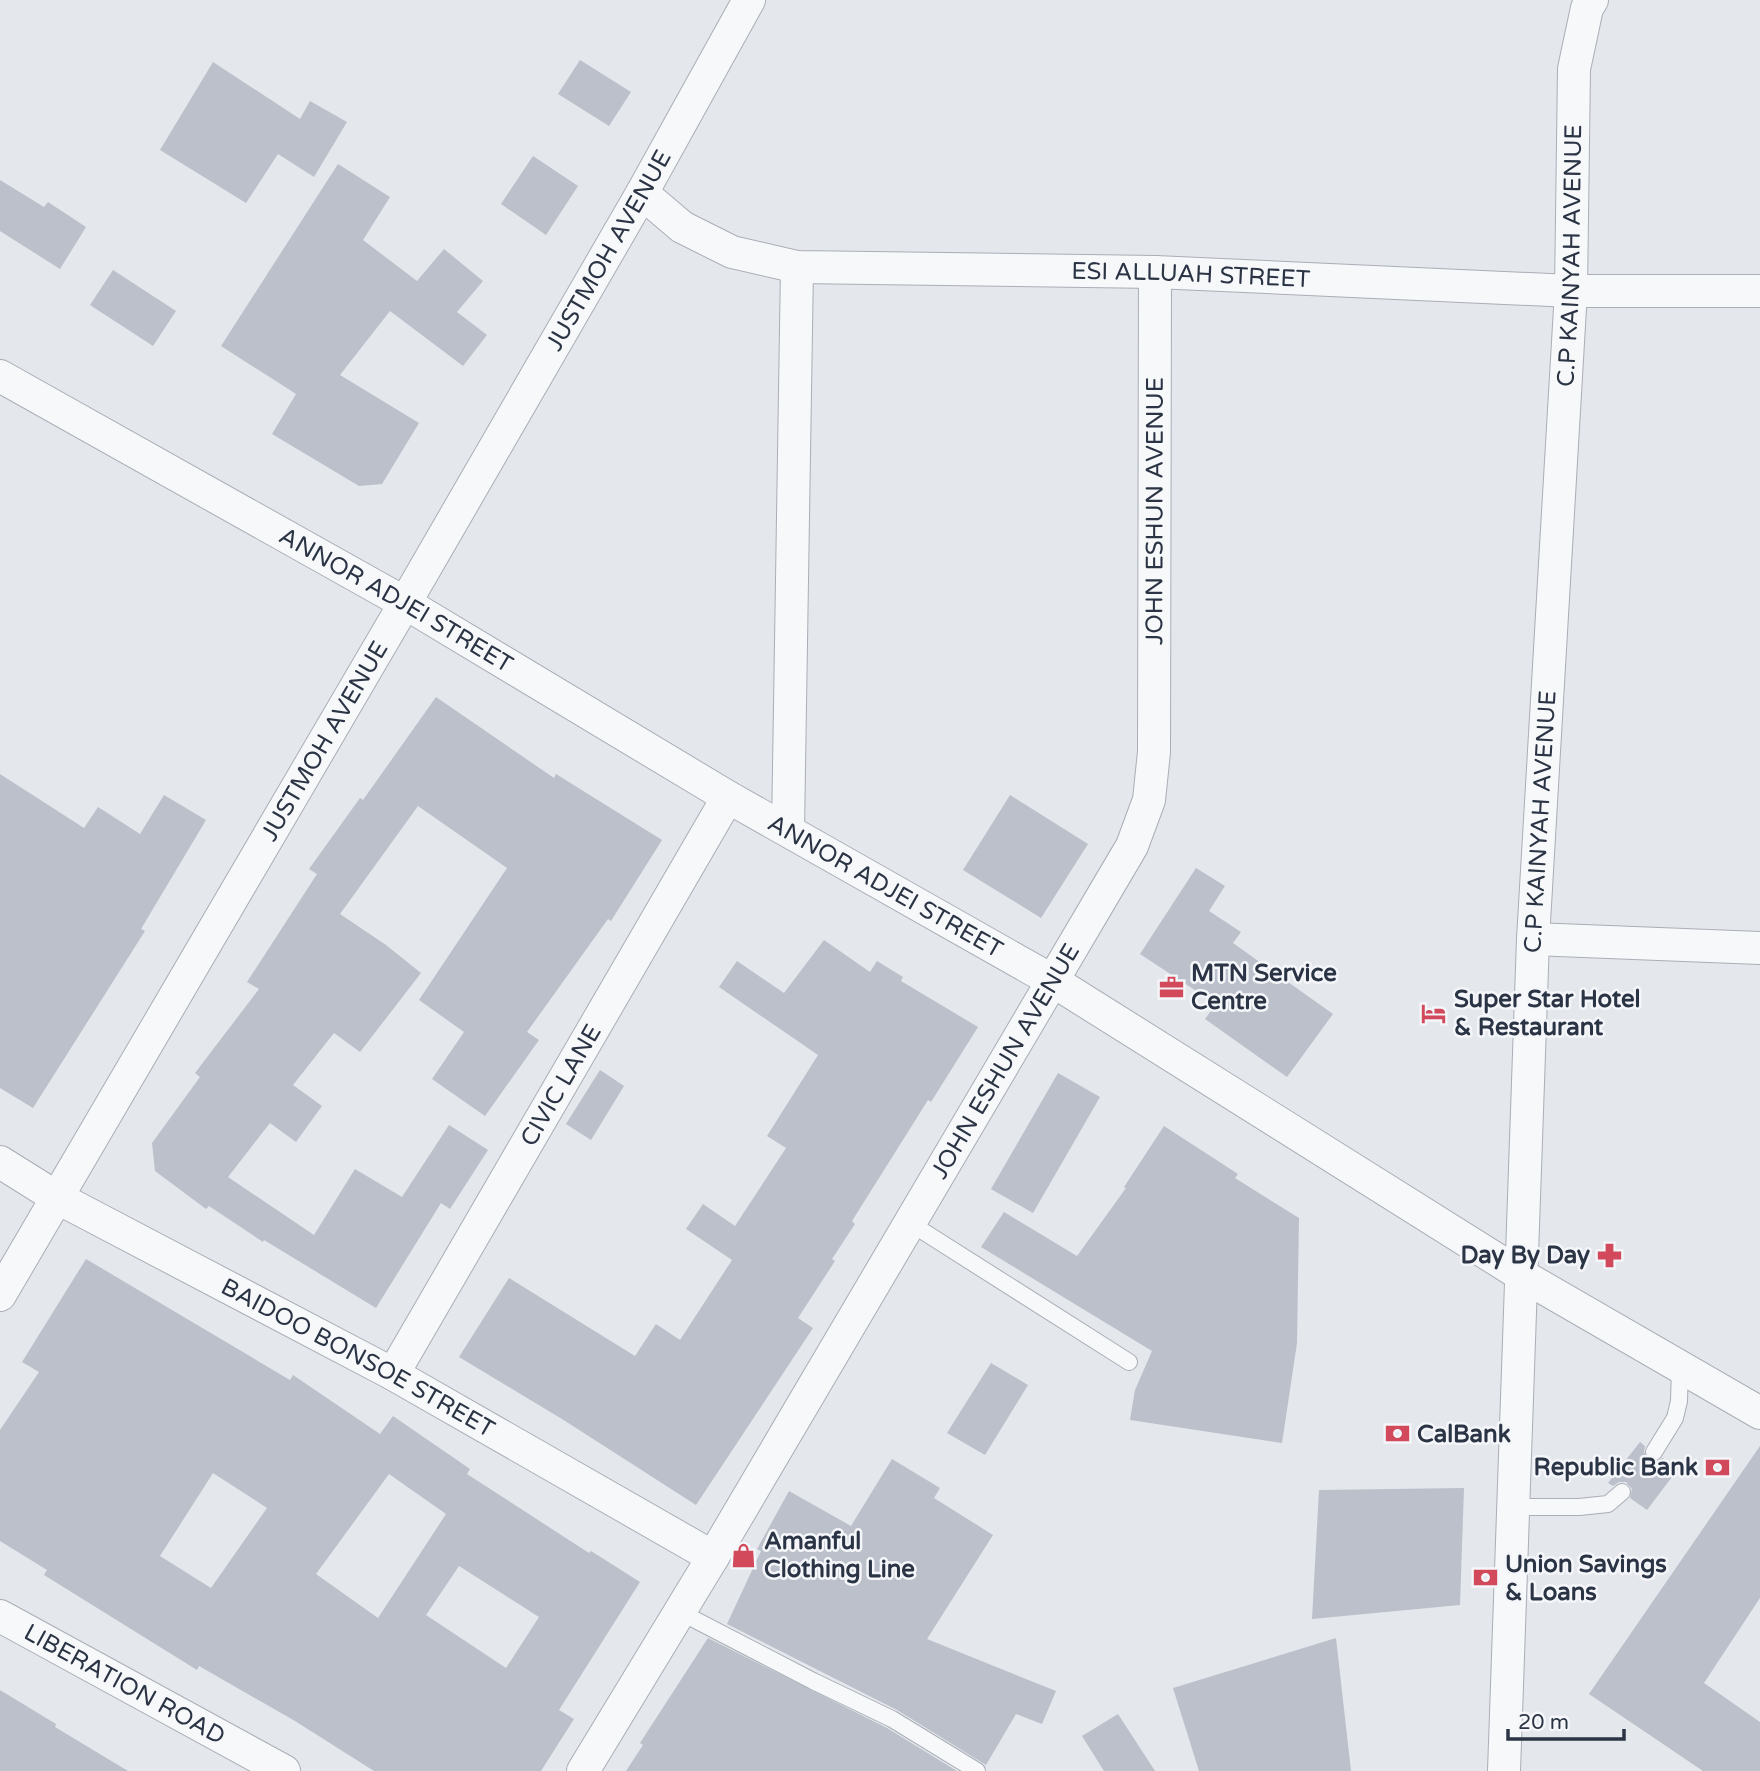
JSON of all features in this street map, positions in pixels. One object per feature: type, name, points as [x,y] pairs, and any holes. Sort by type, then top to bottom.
[{"type":"street","name":"JUSTMOH AVENUE","points":[[0,1295],[405,603],[642,193],[749,0]]},
{"type":"street","name":"C.P KAINYAH AVENUE","points":[[1504,1771],[1533,939],[1571,291],[1574,69],[1587,8],[1592,0]]},
{"type":"street","name":"ESI ALLUAH STREET","points":[[642,193],[682,227],[732,252],[797,267],[1155,272],[1571,291],[1760,291]]},
{"type":"street","points":[[788,830],[797,267]]},
{"type":"street","name":"JOHN ESHUN AVENUE","points":[[583,1771],[713,1557],[1132,846],[1149,800],[1154,752],[1155,272]]},
{"type":"street","name":"ANNOR ADJEI STREET","points":[[0,376],[405,603],[728,797],[1053,981],[1523,1276],[1760,1413]]},
{"type":"street","name":"CIVIC LANE","points":[[393,1374],[728,797]]},
{"type":"street","points":[[1533,939],[1760,948]]},
{"type":"street","name":"BAIDOO BONSOE STREET","points":[[0,1161],[56,1197],[393,1374],[713,1557]]},
{"type":"street","name":"LIBERATION ROAD","points":[[0,1616],[284,1771]]},
{"type":"lane","points":[[910,1223],[1129,1362]]},
{"type":"lane","points":[[1654,1452],[1675,1418],[1679,1401],[1680,1367]]},
{"type":"lane","points":[[1514,1507],[1608,1504],[1622,1492]]},
{"type":"lane","points":[[680,1612],[892,1719],[977,1771]]},
{"type":"building","points":[[580,60],[631,92],[609,126],[558,94]]},
{"type":"building","points":[[213,62],[300,119],[310,101],[347,122],[314,177],[278,154],[246,203],[160,150]]},
{"type":"building","points":[[533,156],[578,186],[546,235],[501,204]]},
{"type":"building","points":[[338,164],[390,197],[363,240],[417,281],[444,249],[483,281],[457,312],[487,335],[463,366],[390,311],[340,375],[419,423],[382,484],[359,486],[272,434],[296,394],[221,346]]},
{"type":"building","points":[[0,180],[44,207],[48,202],[86,227],[60,269],[0,231]]},
{"type":"building","points":[[113,270],[176,311],[153,346],[90,305]]},
{"type":"building","points":[[436,697],[554,778],[556,774],[662,840],[611,921],[608,919],[527,1032],[539,1040],[485,1116],[432,1079],[464,1032],[419,1000],[507,868],[418,806],[340,914],[421,973],[360,1052],[334,1033],[293,1085],[322,1106],[296,1142],[270,1123],[228,1177],[314,1235],[355,1169],[402,1197],[449,1125],[488,1150],[450,1209],[441,1203],[376,1308],[264,1240],[263,1242],[209,1206],[206,1209],[155,1171],[152,1143],[200,1077],[195,1073],[259,989],[247,982],[317,874],[309,869],[360,798],[363,800]]},
{"type":"building","points":[[0,774],[84,828],[98,807],[140,834],[164,795],[206,820],[141,929],[145,931],[33,1108],[0,1088]]},
{"type":"building","points":[[1010,795],[1088,844],[1041,918],[963,870]]},
{"type":"building","points":[[1196,868],[1225,886],[1209,911],[1241,932],[1233,943],[1333,1014],[1287,1077],[1205,1019],[1216,1004],[1140,954]]},
{"type":"building","points":[[824,940],[870,972],[877,961],[903,977],[901,981],[978,1027],[931,1102],[928,1100],[852,1221],[855,1224],[832,1259],[835,1261],[798,1318],[813,1328],[696,1505],[459,1357],[509,1278],[635,1356],[656,1324],[680,1340],[732,1260],[686,1229],[703,1204],[735,1226],[786,1148],[767,1136],[818,1055],[719,987],[737,961],[784,993]]},
{"type":"building","points":[[600,1070],[624,1086],[591,1140],[566,1124]]},
{"type":"building","points":[[1058,1073],[1100,1097],[1033,1213],[991,1189]]},
{"type":"building","points":[[1164,1126],[1238,1174],[1235,1178],[1299,1218],[1297,1343],[1282,1443],[1130,1420],[1135,1390],[1152,1351],[981,1247],[1004,1212],[1077,1256],[1126,1188],[1124,1187]]},
{"type":"building","points":[[86,1259],[290,1380],[293,1375],[380,1434],[393,1416],[470,1469],[467,1474],[589,1553],[591,1551],[640,1582],[559,1710],[574,1719],[541,1771],[374,1771],[295,1721],[199,1666],[197,1670],[44,1575],[47,1570],[0,1541],[0,1430],[39,1372],[22,1362]],"holes":[[[213,1473],[267,1508],[211,1588],[160,1556]],[[389,1474],[446,1514],[378,1618],[316,1574]],[[459,1566],[539,1617],[506,1668],[426,1615]]]},
{"type":"building","points":[[991,1363],[1028,1385],[985,1455],[947,1433]]},
{"type":"building","points":[[1640,1442],[1645,1446],[1644,1452],[1648,1460],[1654,1462],[1663,1458],[1678,1469],[1647,1510],[1630,1498],[1632,1489],[1626,1482],[1613,1486],[1608,1483]]},
{"type":"building","points":[[1760,1446],[1760,1598],[1704,1683],[1760,1722],[1760,1771],[1703,1771],[1589,1694]]},
{"type":"building","points":[[892,1459],[940,1488],[934,1498],[993,1535],[927,1639],[1056,1691],[1042,1724],[1016,1714],[986,1765],[897,1710],[727,1624],[761,1551],[757,1549],[789,1491],[851,1526]]},
{"type":"building","points":[[1464,1488],[1460,1605],[1312,1619],[1319,1490]]},
{"type":"building","points":[[708,1638],[887,1728],[957,1771],[626,1771],[643,1745],[640,1743]]},
{"type":"building","points":[[1336,1638],[1351,1771],[1199,1771],[1173,1688]]},
{"type":"building","points":[[0,1690],[56,1724],[55,1727],[128,1771],[0,1771]]},
{"type":"building","points":[[1118,1714],[1155,1771],[1104,1771],[1082,1736]]},
{"type":"place","name":"MTN Service Centre","points":[[1171,987]]},
{"type":"place","name":"Super Star Hotel & Restaurant","points":[[1434,1013]]},
{"type":"place","name":"Day By Day","points":[[1610,1255]]},
{"type":"place","name":"CalBank","points":[[1397,1434]]},
{"type":"place","name":"Republic Bank","points":[[1718,1467]]},
{"type":"place","name":"Amanful Clothing Line","points":[[744,1555]]},
{"type":"place","name":"Union Savings & Loans","points":[[1485,1578]]}]
